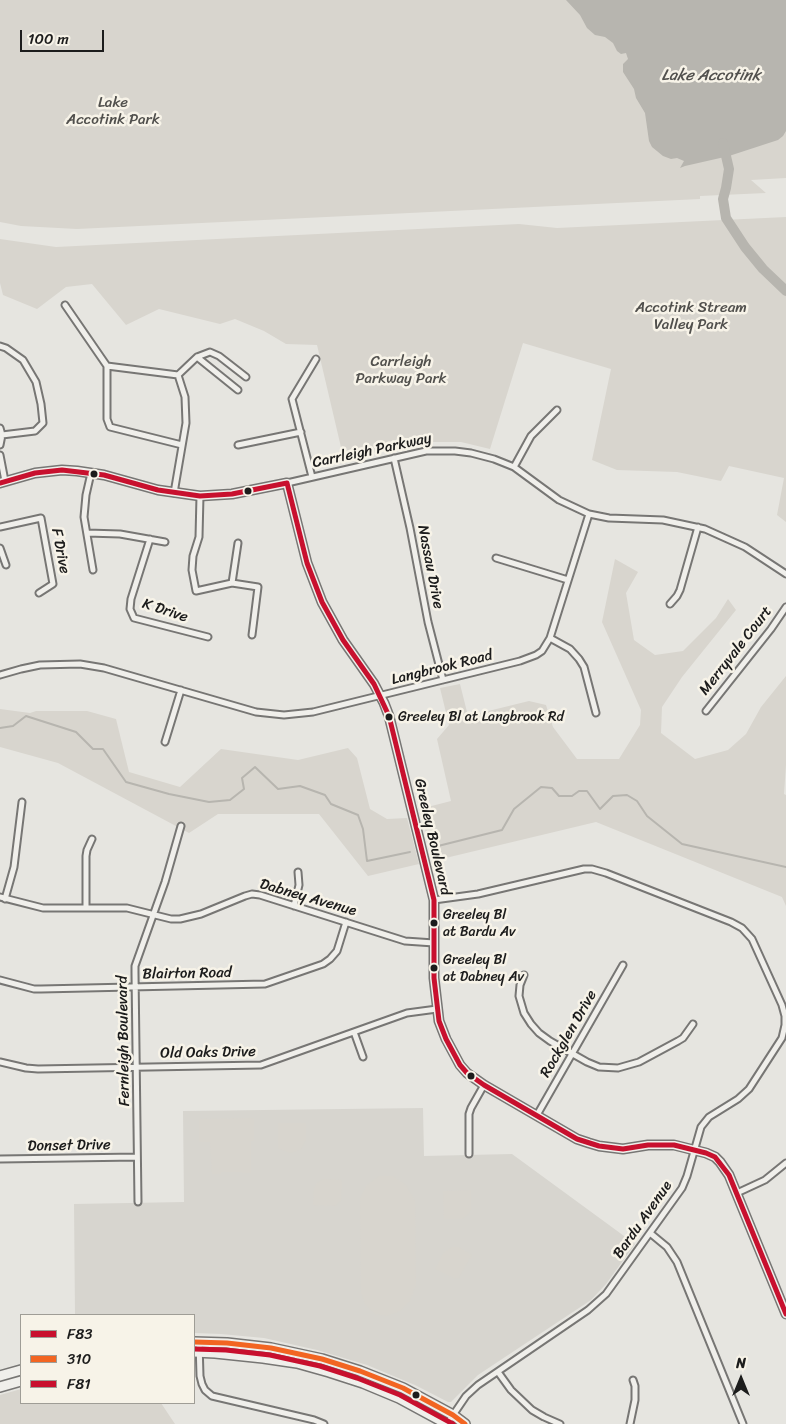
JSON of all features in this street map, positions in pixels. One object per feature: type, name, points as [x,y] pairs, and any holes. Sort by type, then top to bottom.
[{"type":"main road","points":[[196,1342],[271,1348],[322,1359],[360,1371],[403,1388],[453,1415],[465,1424]]},
{"type":"main road","points":[[196,1352],[297,1363],[329,1372],[363,1383],[399,1398],[447,1424]]},
{"type":"main road","points":[[0,1376],[20,1370]]},
{"type":"main road","points":[[0,1387],[20,1381]]},
{"type":"street","points":[[64,304],[108,366],[107,419],[110,427],[182,445]]},
{"type":"street","points":[[0,346],[23,360],[36,382],[41,404],[42,423],[35,431],[2,436]]},
{"type":"street","points":[[178,375],[197,357],[210,352],[219,356],[246,377]]},
{"type":"street","points":[[197,357],[238,390]]},
{"type":"street","points":[[312,477],[292,399],[316,360]]},
{"type":"street","points":[[108,366],[178,375]]},
{"type":"street","points":[[174,493],[186,423],[185,397],[178,375]]},
{"type":"street","points":[[514,468],[531,436],[557,410]]},
{"type":"street","points":[[0,428],[2,436],[0,446]]},
{"type":"street","points":[[238,445],[301,432]]},
{"type":"street","name":"Carrleigh Parkway","points":[[3,482],[35,472],[77,471],[104,475],[140,486],[174,493],[200,496],[232,494],[426,451],[455,451],[485,456],[514,468],[559,500],[589,514],[621,519],[663,520],[698,527],[719,534],[745,547],[786,574]]},
{"type":"street","points":[[0,455],[3,482]]},
{"type":"street","name":"Nassau Drive","points":[[394,458],[428,622],[443,680]]},
{"type":"street","points":[[92,473],[84,505],[84,517],[93,570]]},
{"type":"street","name":"Greeley Boulevard","points":[[287,483],[307,563],[322,602],[343,640],[381,696],[389,716],[434,900],[434,978],[439,1021],[442,1032],[460,1065],[467,1073],[484,1085],[578,1139],[599,1146],[623,1149],[665,1144],[710,1154],[720,1162],[729,1175],[786,1314]]},
{"type":"street","points":[[200,496],[199,537],[193,556],[192,570],[196,591],[232,583],[258,587],[252,635]]},
{"type":"street","name":"Langbrook Road","points":[[0,675],[40,665],[80,664],[104,668],[256,712],[284,715],[314,712],[530,658],[542,650],[550,638],[589,514]]},
{"type":"street","name":"F Drive","points":[[0,527],[41,518],[53,584],[39,593]]},
{"type":"street","points":[[670,604],[680,590],[698,527]]},
{"type":"street","points":[[86,534],[120,534],[165,542]]},
{"type":"street","name":"K Drive","points":[[150,539],[131,599],[130,609],[134,618],[208,637]]},
{"type":"street","points":[[232,583],[238,543]]},
{"type":"street","points":[[0,548],[6,565]]},
{"type":"street","points":[[496,558],[568,580]]},
{"type":"street","name":"Merryvale Court","points":[[706,711],[771,629],[786,607]]},
{"type":"street","points":[[550,638],[570,649],[580,659],[584,667],[596,713]]},
{"type":"street","points":[[165,742],[181,690]]},
{"type":"street","points":[[2,898],[14,867],[22,802]]},
{"type":"street","name":"Fernleigh Boulevard","points":[[138,1202],[136,966],[182,826]]},
{"type":"street","points":[[86,908],[86,856],[92,839]]},
{"type":"street","name":"Bardu Avenue","points":[[434,900],[478,894],[573,870],[592,869],[606,873],[722,919],[746,932],[752,939],[785,1016],[784,1031],[778,1045],[748,1089],[738,1099],[707,1120],[699,1132],[682,1188],[606,1294],[598,1302],[469,1393],[447,1424]]},
{"type":"street","points":[[294,906],[299,885],[298,872]]},
{"type":"street","name":"Dabney Avenue","points":[[2,898],[43,908],[126,908],[171,919],[189,918],[252,894],[405,941],[434,943]]},
{"type":"street","name":"Blairton Road","points":[[0,980],[34,989],[255,986],[273,982],[330,960],[336,951],[346,922]]},
{"type":"street","name":"Rockglen Drive","points":[[536,1115],[624,965]]},
{"type":"street","points":[[524,975],[520,985],[519,996],[527,1018],[535,1028],[572,1054],[599,1067],[626,1067],[639,1062],[683,1038],[692,1024]]},
{"type":"street","name":"Old Oaks Drive","points":[[0,1062],[32,1068],[261,1065],[408,1013],[437,1009]]},
{"type":"street","points":[[354,1032],[363,1057]]},
{"type":"street","points":[[469,1154],[469,1114],[484,1085]]},
{"type":"street","name":"Donset Drive","points":[[0,1159],[138,1157]]},
{"type":"street","points":[[737,1193],[765,1180],[786,1163]]},
{"type":"street","points":[[650,1233],[667,1247],[677,1262],[743,1424]]},
{"type":"street","points":[[196,1342],[202,1384],[205,1390],[212,1396],[324,1424]]},
{"type":"street","points":[[498,1372],[511,1390],[526,1405],[544,1417],[560,1424]]},
{"type":"street","points":[[630,1424],[636,1393],[633,1380]]},
{"type":"shaded area","points":[[423,1108],[424,1156],[512,1154],[635,1244],[606,1284],[591,1300],[478,1375],[451,1402],[367,1365],[317,1350],[264,1338],[195,1333],[195,1314],[75,1314],[74,1204],[184,1202],[183,1111]]},
{"type":"green space","name":"Lake Accotink Park","points":[[0,0],[786,0],[786,178],[751,180],[766,193],[700,196],[700,199],[77,229],[21,226],[0,222]]},
{"type":"green space","points":[[786,217],[786,522],[777,515],[784,478],[729,466],[721,481],[677,472],[617,470],[592,460],[611,369],[523,343],[490,449],[461,442],[428,442],[405,445],[344,460],[317,345],[286,344],[264,331],[235,319],[220,324],[159,309],[126,325],[92,284],[66,287],[37,309],[3,295],[0,283],[0,239],[56,247],[519,224],[557,228]]},
{"type":"green space","points":[[615,559],[638,572],[626,593],[634,640],[655,655],[683,651],[716,618],[728,599],[736,610],[682,677],[662,707],[661,733],[695,759],[728,750],[746,734],[761,707],[786,676],[786,765],[784,794],[786,795],[786,906],[782,897],[596,822],[433,861],[420,809],[451,801],[437,739],[449,725],[440,688],[460,684],[468,716],[529,701],[546,705],[553,727],[577,759],[619,759],[640,725],[641,710],[602,622]]},
{"type":"green space","points":[[0,709],[30,713],[36,711],[87,711],[116,719],[129,772],[180,787],[221,749],[298,760],[348,748],[357,758],[370,809],[387,819],[407,818],[419,864],[368,876],[319,814],[218,814],[189,833],[58,763],[0,747]]},
{"type":"green space","points":[[254,1118],[254,1141],[251,1141],[251,1173],[221,1172],[221,1174],[212,1174],[210,1142],[199,1142],[199,1119]]},
{"type":"green space","points":[[278,1123],[306,1123],[306,1140],[301,1149],[292,1153],[278,1148]]},
{"type":"green space","points":[[379,1176],[393,1176],[406,1185],[415,1201],[416,1284],[410,1301],[400,1311],[387,1316],[375,1314],[365,1304],[361,1293],[360,1199],[367,1185]]},
{"type":"green space","points":[[323,1179],[342,1180],[341,1201],[335,1206],[313,1205],[314,1189],[317,1183]]},
{"type":"green space","points":[[471,1190],[471,1210],[469,1214],[462,1219],[444,1219],[443,1191]]},
{"type":"green space","points":[[452,1247],[459,1247],[472,1255],[458,1279],[435,1269],[443,1253]]},
{"type":"green space","points":[[20,1389],[20,1404],[162,1404],[175,1424],[0,1424],[0,1395]]},
{"type":"water","name":"Lake Accotink","points":[[566,0],[786,0],[786,131],[783,136],[778,140],[729,156],[680,168],[684,161],[663,156],[652,147],[649,141],[645,113],[636,98],[634,89],[623,72],[623,64],[628,59],[626,53],[621,54],[613,43],[605,37],[595,35],[587,28],[580,15]]},
{"type":"waterway","points":[[723,143],[729,169],[723,199],[726,218],[745,247],[763,269],[786,291]]},
{"type":"waterway","points":[[0,728],[13,726],[26,716],[76,732],[93,749],[103,749],[126,782],[169,794],[209,802],[230,800],[244,789],[242,778],[255,767],[278,789],[300,786],[325,795],[331,804],[358,815],[363,829],[367,861],[410,852]]},
{"type":"waterway","points":[[434,847],[502,830],[514,809],[541,787],[552,788],[559,796],[572,796],[579,791],[587,791],[600,809],[613,796],[627,795],[637,801],[647,816],[682,844],[786,867]]},
{"type":"transit line","name":"F83","points":[[0,483],[35,473],[62,470],[104,475],[158,490],[200,496],[232,494],[287,483]]},
{"type":"transit line","name":"F83","points":[[287,483],[307,563],[322,602],[343,640],[374,684],[389,716],[434,900],[434,978],[439,1021],[460,1065],[467,1073],[484,1085],[577,1139],[599,1146],[623,1149],[648,1145],[674,1145],[715,1157],[729,1175],[786,1314]]},
{"type":"transit line","name":"310","points":[[195,1342],[227,1343],[271,1348],[322,1359],[360,1371],[403,1388],[453,1415],[465,1424]]},
{"type":"transit line","name":"F81","points":[[195,1349],[270,1355],[320,1366],[400,1395],[453,1424]]},
{"type":"place","name":"Greeley Bl at Langbrook Rd","points":[[389,717]]},
{"type":"place","name":"Greeley Bl at Bardu Av","points":[[434,923]]},
{"type":"place","name":"Greeley Bl at Dabney Av","points":[[434,968]]},
{"type":"park label","name":"Accotink Stream Valley Park","points":[[691,316]]},
{"type":"park label","name":"Carrleigh Parkway Park","points":[[401,370]]}]
